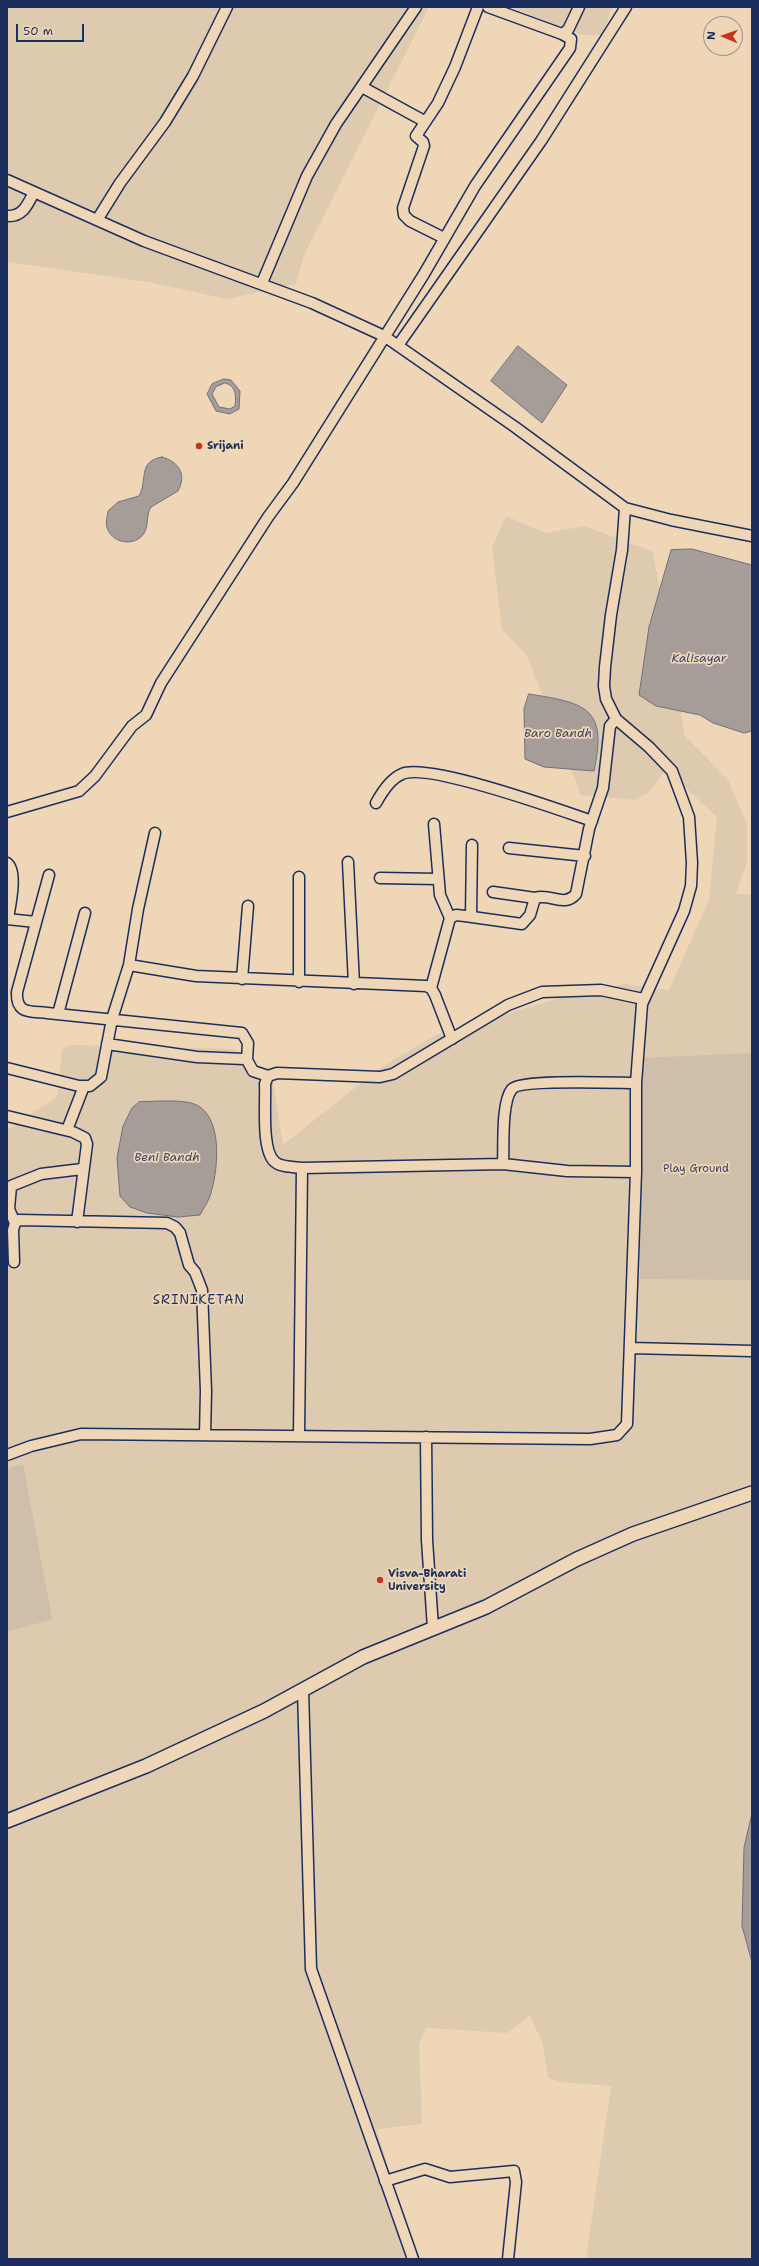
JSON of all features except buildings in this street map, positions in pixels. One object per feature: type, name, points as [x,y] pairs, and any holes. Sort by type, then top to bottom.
[{"type":"main road","points":[[7,1821],[146,1766],[264,1711],[363,1657],[486,1607],[577,1559],[633,1534],[752,1493]]},
{"type":"street","points":[[97,220],[120,183],[165,122],[193,76],[227,7]]},
{"type":"street","points":[[262,284],[307,176],[336,124],[416,7]]},
{"type":"street","points":[[444,238],[410,221],[404,215],[403,208],[424,146],[423,142],[416,136],[438,103],[455,67],[478,7]]},
{"type":"street","points":[[7,812],[79,791],[95,776],[132,726],[146,715],[161,683],[268,517],[293,483],[424,274],[475,186],[570,48],[570,39],[562,34],[488,7]]},
{"type":"street","points":[[562,34],[568,30],[579,7]]},
{"type":"street","points":[[399,344],[541,141],[626,7]]},
{"type":"street","points":[[362,87],[424,122]]},
{"type":"street","points":[[7,180],[144,241],[312,303],[384,336],[399,344],[625,508],[671,520],[752,536]]},
{"type":"street","points":[[7,216],[14,217],[20,214],[34,192]]},
{"type":"street","points":[[7,1455],[31,1446],[81,1434],[590,1439],[619,1434],[627,1424],[636,1172],[636,1083],[643,999],[684,911],[691,886],[691,837],[689,817],[672,771],[649,747],[616,720],[606,699],[604,686],[611,615],[622,550],[625,508]]},
{"type":"street","points":[[493,892],[535,898],[540,896],[565,902],[571,900],[576,894],[580,882],[592,821],[603,788],[610,726],[616,720]]},
{"type":"street","points":[[376,803],[386,787],[401,774],[414,771],[437,774],[534,802],[592,821]]},
{"type":"street","points":[[434,824],[438,879],[443,905],[450,918],[431,988],[452,1039]]},
{"type":"street","points":[[7,1068],[84,1086],[95,1084],[101,1077],[112,1019],[129,965],[138,910],[155,833]]},
{"type":"street","points":[[471,917],[472,845]]},
{"type":"street","points":[[509,848],[584,856]]},
{"type":"street","points":[[348,862],[354,984]]},
{"type":"street","points":[[7,863],[12,868],[13,875],[7,919],[36,922]]},
{"type":"street","points":[[49,875],[17,992],[16,1003],[25,1010],[242,1033],[248,1043],[247,1060],[253,1071],[268,1076],[277,1073],[387,1076],[393,1074],[514,1002],[542,992],[601,990],[643,999]]},
{"type":"street","points":[[299,877],[299,982]]},
{"type":"street","points":[[380,878],[438,879]]},
{"type":"street","points":[[450,918],[456,915],[522,924],[530,915],[535,898]]},
{"type":"street","points":[[242,978],[248,906]]},
{"type":"street","points":[[58,1014],[85,913]]},
{"type":"street","points":[[129,965],[196,976],[299,982],[411,985],[431,988]]},
{"type":"street","points":[[107,1044],[198,1057],[247,1060]]},
{"type":"street","points":[[268,1076],[266,1084],[266,1144],[269,1156],[276,1163],[302,1168],[503,1164],[567,1171],[636,1172]]},
{"type":"street","points":[[503,1164],[506,1102],[511,1089],[516,1085],[536,1083],[636,1083]]},
{"type":"street","points":[[68,1130],[84,1086]]},
{"type":"street","points":[[7,1116],[68,1130],[85,1138],[87,1144],[82,1169],[77,1222]]},
{"type":"street","points":[[299,1436],[302,1168]]},
{"type":"street","points":[[14,1262],[15,1223],[9,1209],[11,1186],[41,1174],[82,1169]]},
{"type":"street","points":[[15,1223],[26,1219],[77,1222],[167,1223],[175,1227],[180,1233],[189,1265],[195,1272],[202,1290],[206,1392],[205,1435]]},
{"type":"street","points":[[630,1348],[752,1350]]},
{"type":"street","points":[[426,1437],[427,1540],[433,1628]]},
{"type":"street","points":[[303,1690],[311,1969],[413,2259]]},
{"type":"street","points":[[385,2181],[424,2169],[450,2177],[514,2172],[516,2182],[508,2259]]},
{"type":"shaded area","points":[[7,7],[429,7],[304,255],[296,284],[227,299],[148,282],[7,262]]},
{"type":"shaded area","points":[[512,7],[612,7],[603,35],[581,35]]},
{"type":"shaded area","name":"Visva-Bharati University","points":[[506,516],[546,533],[585,526],[653,552],[685,736],[728,780],[747,824],[747,862],[736,894],[752,895],[752,2259],[586,2259],[611,2086],[561,2082],[548,2078],[543,2044],[530,2016],[507,2033],[426,2028],[419,2044],[422,2124],[377,2129],[415,2259],[7,2259],[7,1130],[57,1097],[62,1050],[71,1045],[235,1049],[253,1076],[273,1083],[283,1145],[380,1068],[436,1035],[565,996],[624,984],[669,990],[709,900],[717,817],[666,769],[649,792],[636,800],[581,795],[527,656],[502,629],[492,548]]},
{"type":"green space","name":"Play Ground","points":[[752,1053],[752,1280],[640,1279],[640,1058]]},
{"type":"green space","points":[[23,1464],[52,1619],[7,1632],[7,1469]]},
{"type":"water","points":[[518,346],[567,385],[542,423],[491,381]]},
{"type":"water","points":[[224,379],[231,380],[240,391],[239,409],[230,414],[216,411],[207,394],[212,384]],"holes":[[[225,383],[229,384],[235,392],[235,406],[230,409],[219,407],[212,394],[216,387]]]},
{"type":"water","points":[[162,457],[173,462],[180,470],[182,479],[178,491],[151,507],[148,514],[146,529],[142,536],[138,539],[124,542],[114,538],[107,528],[106,521],[108,511],[118,502],[139,496],[142,490],[146,467],[154,459]]},
{"type":"water","name":"Kalisayar","points":[[692,549],[752,565],[752,731],[744,733],[713,723],[700,715],[656,706],[639,695],[649,627],[671,550]]},
{"type":"water","name":"Baro Bandh","points":[[529,694],[565,701],[578,705],[588,712],[594,721],[598,733],[598,750],[594,771],[544,767],[525,759],[524,709]]},
{"type":"water","name":"Beni Bandh","points":[[181,1101],[196,1105],[207,1114],[212,1124],[217,1148],[215,1174],[210,1196],[200,1215],[178,1217],[147,1213],[130,1207],[120,1196],[117,1158],[123,1126],[132,1108],[139,1102]]},
{"type":"water","points":[[752,1814],[752,1962],[742,1926],[744,1848]]},
{"type":"place","name":"Srijani","points":[[199,446]]},
{"type":"place","name":"Visva-Bharati University","points":[[380,1580]]},
{"type":"district","name":"SRINIKETAN","points":[[199,1301]]}]
